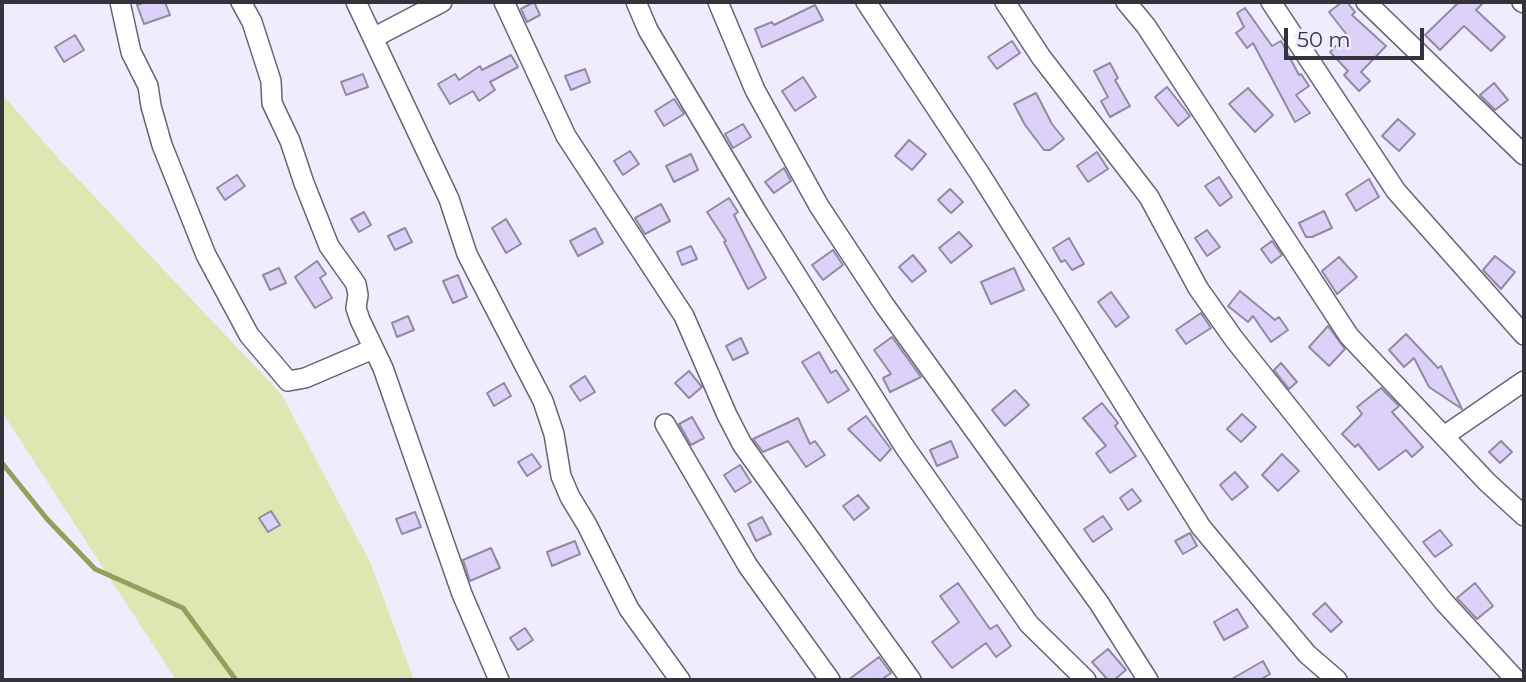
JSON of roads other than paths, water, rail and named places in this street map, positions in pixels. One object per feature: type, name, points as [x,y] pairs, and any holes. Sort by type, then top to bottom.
[{"type":"street","points":[[120,2],[131,52],[148,86],[162,145],[206,255],[248,335],[288,381],[305,378],[373,349]]},
{"type":"street","points":[[241,2],[252,22],[271,81],[272,103],[290,141],[303,183],[329,246],[356,284],[356,308],[383,368],[462,594],[499,680]]},
{"type":"street","points":[[356,2],[449,199],[467,254],[543,401],[554,433],[561,476],[570,497],[629,609],[680,680]]},
{"type":"street","points":[[373,38],[442,2]]},
{"type":"street","points":[[505,2],[566,136],[684,316],[742,444],[911,680]]},
{"type":"street","points":[[636,2],[649,30],[756,211],[904,446],[1029,624],[1086,680]]},
{"type":"street","points":[[718,2],[755,90],[819,206],[885,306],[1099,603],[1148,680]]},
{"type":"street","points":[[866,2],[980,174],[1201,527],[1307,654],[1337,680]]},
{"type":"street","points":[[1005,2],[1041,57],[1149,197],[1198,288],[1234,339],[1444,601],[1516,680]]},
{"type":"street","points":[[1126,2],[1146,26],[1349,336],[1487,482],[1524,516]]},
{"type":"street","points":[[1271,2],[1396,191],[1524,335]]},
{"type":"street","points":[[1366,2],[1524,155]]},
{"type":"street","points":[[1444,436],[1524,381]]},
{"type":"street","points":[[666,424],[748,566],[830,680]]},
{"type":"waterway","points":[[2,463],[47,519],[95,569],[183,608],[236,680]]}]
